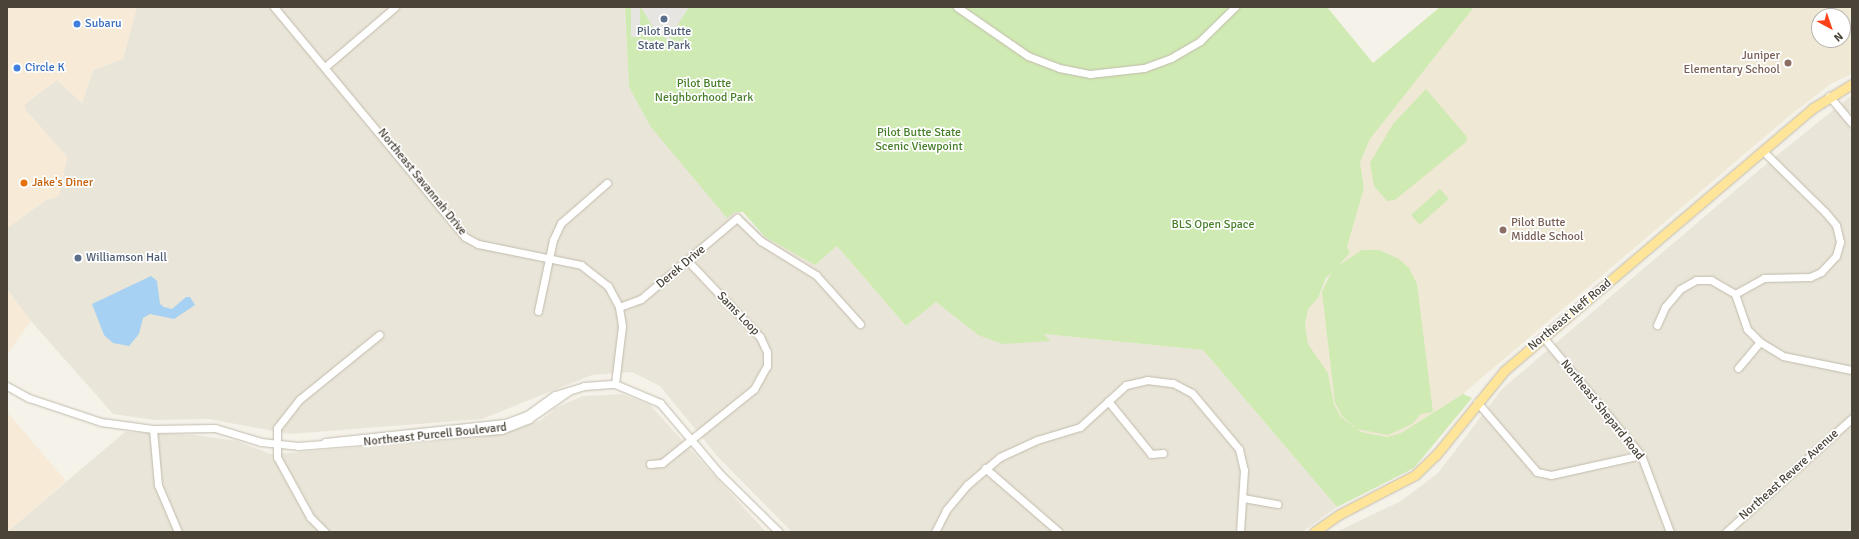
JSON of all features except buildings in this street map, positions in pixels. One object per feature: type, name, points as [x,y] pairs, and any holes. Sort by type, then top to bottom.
[{"type":"main road","name":"Northeast Neff Road","points":[[1314,532],[1340,514],[1415,475],[1436,455],[1477,402],[1504,372],[1829,96],[1852,84]]},
{"type":"street","name":"Northeast Savannah Drive","points":[[274,7],[465,237],[478,244],[581,265],[596,274],[608,286],[619,307],[622,326],[615,384]]},
{"type":"street","points":[[325,67],[395,7]]},
{"type":"street","points":[[957,7],[1028,56],[1059,68],[1090,74],[1144,68],[1171,58],[1200,41],[1235,7]]},
{"type":"street","points":[[1829,96],[1852,123]]},
{"type":"street","points":[[1735,294],[1764,278],[1810,277],[1822,272],[1836,256],[1840,242],[1836,226],[1825,212],[1763,151]]},
{"type":"street","points":[[538,311],[550,259],[561,222],[607,183]]},
{"type":"street","name":"Derek Drive","points":[[619,307],[641,299],[688,261],[737,218],[761,241],[816,275],[860,324]]},
{"type":"street","name":"Sams Loop","points":[[650,464],[662,463],[754,389],[763,378],[767,352],[760,337],[688,261]]},
{"type":"street","points":[[1657,325],[1665,307],[1680,289],[1696,280],[1711,280],[1735,294],[1748,329],[1760,342],[1783,356],[1852,370]]},
{"type":"street","points":[[325,532],[310,517],[277,457],[275,445],[277,428],[300,399],[380,335]]},
{"type":"street","name":"Northeast Shepard Road","points":[[1543,338],[1641,455],[1670,532]]},
{"type":"street","points":[[1738,368],[1760,342]]},
{"type":"street","points":[[935,532],[946,510],[986,468],[1026,444],[1080,427],[1126,385],[1147,380],[1173,383],[1192,393],[1239,449],[1243,458],[1243,498],[1240,532]]},
{"type":"street","points":[[615,384],[660,403],[692,438],[720,474],[779,532]]},
{"type":"street","name":"Northeast Purcell Boulevard","points":[[7,386],[79,416],[153,429],[215,428],[275,445],[315,444],[337,439],[505,423],[569,391],[615,384]]},
{"type":"street","points":[[1108,401],[1151,454],[1163,453]]},
{"type":"street","points":[[1477,402],[1537,472],[1551,475],[1641,455]]},
{"type":"street","name":"Northeast Revere Avenue","points":[[1726,532],[1852,418]]},
{"type":"street","points":[[153,429],[158,485],[178,532]]},
{"type":"street","points":[[986,468],[1059,532]]},
{"type":"street","points":[[1243,498],[1277,504]]},
{"type":"shaded area","points":[[7,7],[137,7],[123,59],[93,70],[82,103],[57,80],[25,104],[25,109],[67,157],[59,196],[46,200],[7,228]]},
{"type":"shaded area","points":[[137,7],[625,7],[629,87],[650,126],[765,237],[815,265],[837,246],[906,326],[936,302],[978,335],[1049,341],[1043,334],[1203,350],[1337,507],[1302,532],[792,532],[718,457],[660,386],[632,372],[592,375],[482,419],[290,434],[209,419],[155,420],[113,414],[24,313],[7,289],[7,228],[46,200],[59,196],[67,157],[25,109],[25,104],[57,80],[82,103],[93,70],[123,59]]},
{"type":"shaded area","points":[[631,7],[640,7],[640,37],[631,37]]},
{"type":"shaded area","name":"Pilot Butte State Park","points":[[641,7],[689,7],[668,40],[654,29]]},
{"type":"shaded area","name":"Pilot Butte Middle School","points":[[1474,7],[1852,7],[1852,74],[1832,83],[1789,116],[1463,394],[1401,433],[1387,437],[1361,432],[1341,417],[1334,403],[1328,373],[1308,344],[1305,325],[1308,309],[1318,298],[1332,268],[1350,253],[1347,247],[1364,188],[1360,162],[1370,139]]},
{"type":"shaded area","points":[[1852,95],[1852,532],[1336,532],[1401,501],[1438,473],[1502,389],[1764,166]]},
{"type":"shaded area","points":[[7,289],[31,321],[7,354]]},
{"type":"shaded area","points":[[622,394],[650,405],[766,532],[7,532],[125,432],[195,435],[237,441],[271,454],[289,453],[480,437],[540,421],[557,407],[583,396]]},
{"type":"shaded area","points":[[7,412],[66,481],[7,532]]},
{"type":"green space","points":[[625,7],[1327,7],[1373,63],[1440,7],[1474,7],[1370,139],[1360,162],[1364,188],[1347,247],[1350,253],[1326,278],[1318,298],[1308,309],[1305,325],[1308,344],[1328,373],[1334,404],[1341,417],[1361,432],[1387,437],[1401,433],[1463,394],[1472,398],[1414,468],[1337,507],[1203,350],[1044,334],[1050,341],[1003,344],[978,335],[936,302],[906,326],[837,246],[815,265],[765,237],[743,212],[735,212],[727,218],[650,126],[629,87]]},
{"type":"green space","points":[[1426,89],[1467,137],[1466,142],[1395,200],[1387,201],[1374,186],[1370,163],[1393,124]]},
{"type":"green space","points":[[1440,189],[1449,199],[1420,225],[1411,215]]},
{"type":"green space","points":[[1362,250],[1379,250],[1399,259],[1409,268],[1417,284],[1433,412],[1421,414],[1412,424],[1388,435],[1357,429],[1343,417],[1335,403],[1322,292],[1333,269]]},
{"type":"water","points":[[151,276],[157,281],[160,304],[164,307],[172,309],[186,297],[190,297],[195,305],[174,319],[150,314],[143,318],[139,334],[129,346],[113,343],[104,335],[92,304]]},
{"type":"place","name":"Pilot Butte State Park","points":[[664,19]]},
{"type":"place","name":"Subaru","points":[[77,24]]},
{"type":"place","name":"Juniper Elementary School","points":[[1788,63]]},
{"type":"place","name":"Circle K","points":[[17,68]]},
{"type":"place","name":"Jake's Diner","points":[[24,183]]},
{"type":"place","name":"Pilot Butte Middle School","points":[[1503,230]]},
{"type":"place","name":"Williamson Hall","points":[[78,258]]},
{"type":"park label","name":"Pilot Butte Neighborhood Park","points":[[704,91]]},
{"type":"park label","name":"Pilot Butte State Scenic Viewpoint","points":[[919,140]]},
{"type":"park label","name":"BLS Open Space","points":[[1213,225]]}]
